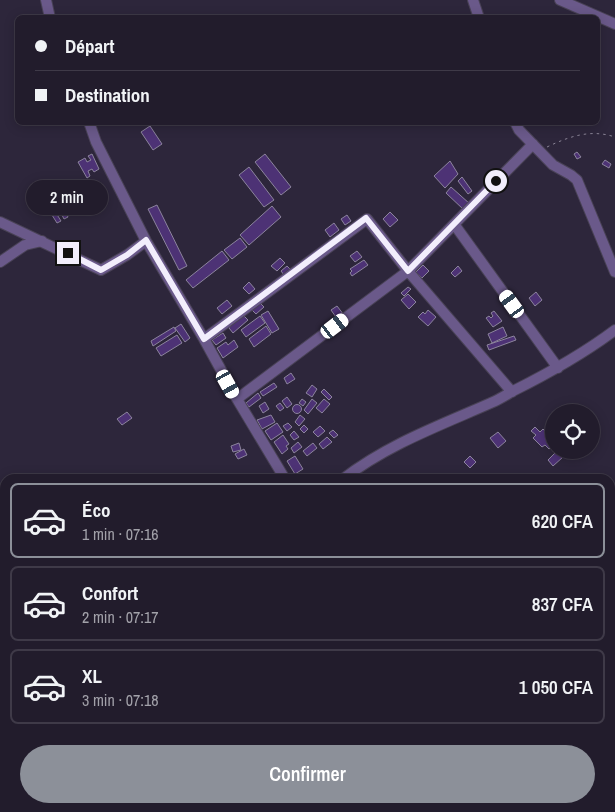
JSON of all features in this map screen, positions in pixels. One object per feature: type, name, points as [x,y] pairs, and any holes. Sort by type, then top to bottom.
[{"type":"street","points":[[46,0],[49,15]]},
{"type":"street","points":[[473,0],[478,15]]},
{"type":"street","points":[[560,0],[594,15]]},
{"type":"street","points":[[600,17],[615,24]]},
{"type":"street","points":[[90,125],[96,142],[146,240],[282,474]]},
{"type":"street","points":[[518,125],[553,165],[577,180],[615,272]]},
{"type":"street","points":[[237,399],[408,271],[454,224],[536,147]]},
{"type":"street","points":[[204,339],[366,218],[408,271],[512,392]]},
{"type":"street","points":[[0,222],[101,270],[127,255],[146,240]]},
{"type":"street","points":[[454,224],[558,368]]},
{"type":"street","points":[[0,262],[25,244],[42,241]]},
{"type":"street","points":[[350,474],[422,432],[496,401],[558,368],[615,330]]},
{"type":"path","points":[[536,147],[581,135],[601,133],[615,137]]},
{"type":"building","points":[[150,126],[162,144],[153,150],[141,132]]},
{"type":"building","points":[[577,152],[581,157],[577,159],[574,154]]},
{"type":"building","points":[[92,154],[99,169],[94,172],[92,169],[88,171],[90,176],[87,178],[78,162],[85,158],[87,162],[91,160],[88,156]]},
{"type":"building","points":[[265,154],[291,187],[281,195],[255,162]]},
{"type":"building","points":[[605,160],[611,164],[609,168],[602,164]]},
{"type":"building","points":[[450,161],[458,174],[445,188],[434,176]]},
{"type":"building","points":[[249,167],[274,200],[264,207],[239,175]]},
{"type":"building","points":[[462,177],[472,191],[468,194],[458,181]]},
{"type":"building","points":[[451,187],[470,204],[464,210],[446,193]]},
{"type":"building","points":[[64,189],[74,202],[65,208],[56,195]]},
{"type":"building","points":[[157,205],[187,266],[179,270],[148,209]]},
{"type":"building","points":[[272,206],[281,217],[249,245],[240,235]]},
{"type":"building","points":[[64,209],[68,217],[64,219],[60,211]]},
{"type":"building","points":[[390,212],[398,220],[390,227],[383,219]]},
{"type":"building","points":[[56,213],[61,221],[57,223],[52,215]]},
{"type":"building","points":[[347,215],[351,221],[345,225],[341,219]]},
{"type":"building","points":[[334,223],[339,230],[330,237],[325,230]]},
{"type":"building","points":[[240,238],[247,247],[232,259],[224,250]]},
{"type":"building","points":[[222,251],[229,260],[193,288],[186,280]]},
{"type":"building","points":[[357,251],[362,257],[355,262],[350,256]]},
{"type":"building","points":[[280,258],[285,263],[277,271],[271,266]]},
{"type":"building","points":[[364,260],[368,265],[352,276],[350,269]]},
{"type":"building","points":[[423,265],[429,271],[422,278],[416,272]]},
{"type":"building","points":[[287,266],[290,269],[284,275],[281,271]]},
{"type":"building","points":[[458,266],[462,271],[455,277],[451,273]]},
{"type":"building","points":[[249,282],[255,289],[249,294],[243,288]]},
{"type":"building","points":[[408,287],[411,289],[404,296],[401,293]]},
{"type":"building","points":[[536,292],[542,300],[535,306],[529,298]]},
{"type":"building","points":[[408,294],[416,302],[409,309],[401,300]]},
{"type":"building","points":[[227,300],[232,306],[222,314],[217,308]]},
{"type":"building","points":[[260,303],[264,307],[256,314],[252,310]]},
{"type":"building","points":[[337,306],[344,315],[338,320],[331,310]]},
{"type":"building","points":[[428,310],[436,317],[428,326],[418,317],[423,312],[425,314]]},
{"type":"building","points":[[268,311],[279,329],[272,333],[261,315]]},
{"type":"building","points":[[494,311],[502,321],[493,327],[486,318],[489,316],[491,318],[493,316],[491,313]]},
{"type":"building","points":[[240,316],[241,318],[244,316],[248,320],[233,333],[229,328]]},
{"type":"building","points":[[260,316],[265,323],[246,337],[241,330]]},
{"type":"building","points":[[181,324],[190,338],[185,342],[175,328]]},
{"type":"building","points":[[266,326],[271,334],[254,347],[249,339]]},
{"type":"building","points":[[174,327],[176,331],[153,346],[151,341]]},
{"type":"building","points":[[503,327],[507,336],[492,343],[488,334]]},
{"type":"building","points":[[223,333],[226,338],[216,345],[212,340]]},
{"type":"building","points":[[177,335],[182,343],[161,356],[156,348]]},
{"type":"building","points":[[514,336],[516,340],[489,350],[487,345]]},
{"type":"building","points":[[234,340],[238,347],[223,358],[217,348],[226,342],[228,345]]},
{"type":"building","points":[[291,373],[295,379],[287,384],[284,378]]},
{"type":"building","points":[[274,383],[277,387],[263,396],[260,392]]},
{"type":"building","points":[[312,385],[317,389],[312,397],[306,393]]},
{"type":"building","points":[[324,389],[332,397],[329,400],[321,392]]},
{"type":"building","points":[[258,393],[261,398],[249,407],[246,403]]},
{"type":"building","points":[[287,397],[292,404],[287,408],[282,401]]},
{"type":"building","points":[[302,399],[306,402],[303,406],[299,403]]},
{"type":"building","points":[[312,399],[317,403],[308,414],[304,410]]},
{"type":"building","points":[[324,399],[330,404],[322,413],[316,408]]},
{"type":"building","points":[[265,402],[269,409],[263,413],[259,406]]},
{"type":"building","points":[[280,403],[284,408],[280,411],[276,406]]},
{"type":"building","points":[[297,404],[302,409],[297,414],[292,409]]},
{"type":"building","points":[[127,412],[132,418],[122,425],[117,419]]},
{"type":"building","points":[[271,415],[275,422],[262,429],[257,420]]},
{"type":"building","points":[[300,415],[305,419],[299,426],[295,422]]},
{"type":"building","points":[[277,423],[283,432],[271,440],[265,431]]},
{"type":"building","points":[[288,423],[292,427],[287,431],[283,426]]},
{"type":"building","points":[[304,425],[308,429],[304,433],[300,429]]},
{"type":"building","points":[[320,426],[325,431],[318,437],[313,432]]},
{"type":"building","points":[[535,427],[540,432],[543,429],[545,431],[545,445],[542,447],[533,438],[536,435],[531,431]]},
{"type":"building","points":[[333,430],[338,435],[334,438],[329,433]]},
{"type":"building","points":[[294,431],[299,437],[294,440],[290,435]]},
{"type":"building","points":[[498,432],[506,441],[498,448],[490,438]]},
{"type":"building","points":[[283,435],[289,444],[286,446],[288,449],[282,454],[274,442]]},
{"type":"building","points":[[327,437],[332,442],[323,449],[319,444]]},
{"type":"building","points":[[298,442],[302,447],[294,453],[291,448]]},
{"type":"building","points":[[239,443],[241,450],[233,452],[231,446]]},
{"type":"building","points":[[313,443],[317,448],[307,456],[303,451]]},
{"type":"building","points":[[244,449],[247,455],[238,459],[235,454]]},
{"type":"building","points":[[295,456],[303,469],[295,474],[287,461]]},
{"type":"building","points":[[470,456],[476,462],[470,468],[464,462]]},
{"type":"building","points":[[549,459],[561,459],[553,466]]},
{"type":"route","points":[[68,253],[101,270],[127,255],[146,240],[204,339],[366,218],[408,271],[496,181]]}]
